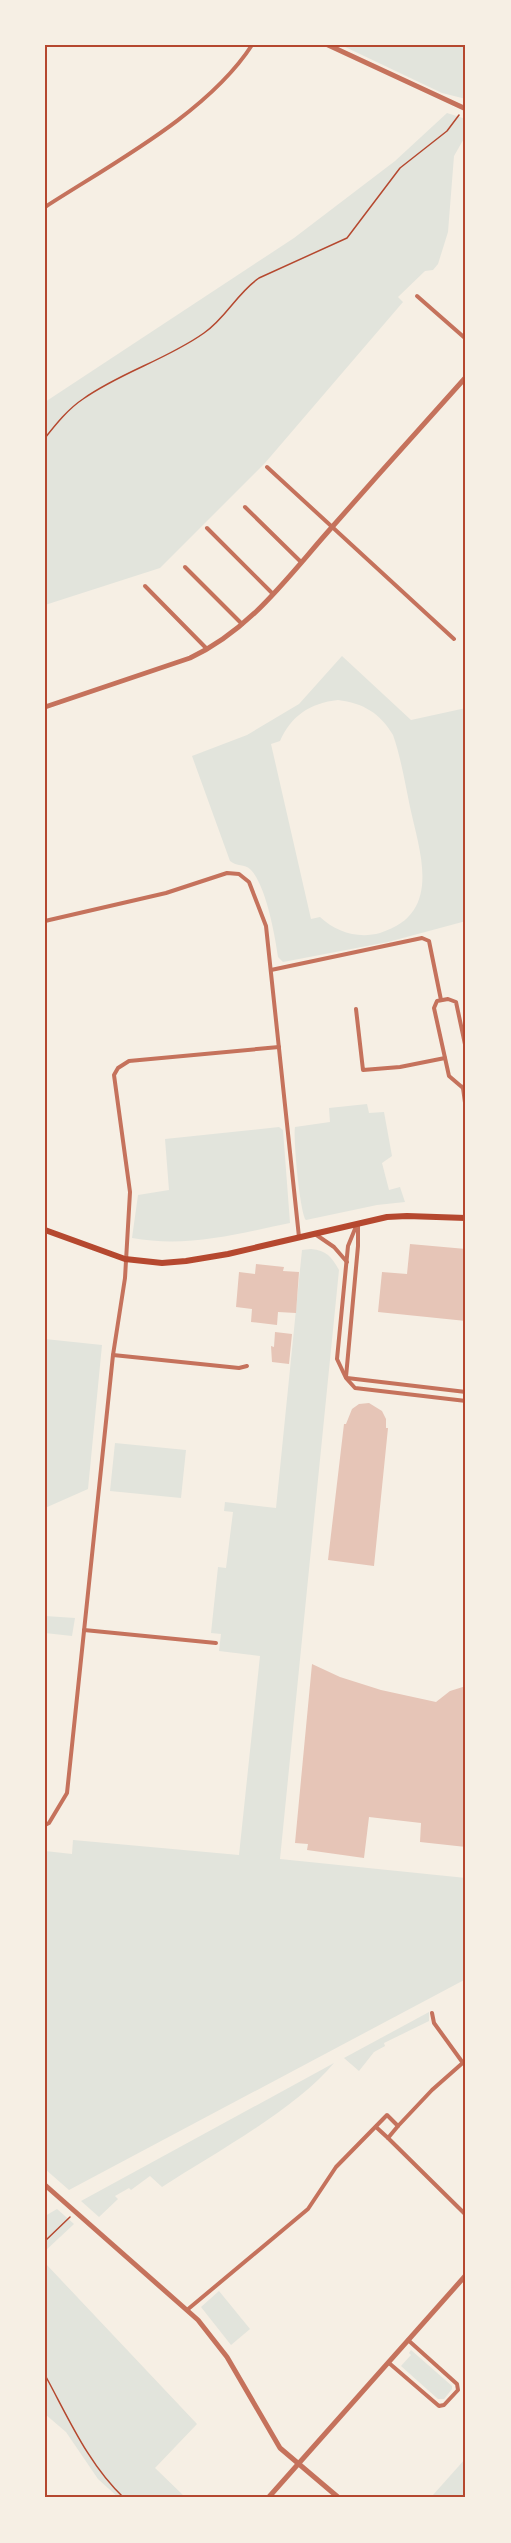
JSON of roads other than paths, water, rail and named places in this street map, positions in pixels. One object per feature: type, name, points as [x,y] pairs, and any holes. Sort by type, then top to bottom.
[{"type":"main road","points":[[45,1230],[126,1259],[156,1262],[186,1261],[358,1223],[407,1215],[466,1218]]},
{"type":"street","points":[[45,207],[189,112],[241,62],[252,45]]},
{"type":"street","points":[[328,45],[465,109]]},
{"type":"street","points":[[417,296],[466,339]]},
{"type":"street","points":[[45,707],[208,650],[231,635],[274,595],[466,377]]},
{"type":"street","points":[[267,467],[454,639]]},
{"type":"street","points":[[245,507],[301,562]]},
{"type":"street","points":[[207,528],[274,595]]},
{"type":"street","points":[[185,567],[243,624]]},
{"type":"street","points":[[145,586],[208,650]]},
{"type":"street","points":[[45,921],[166,893],[227,873],[238,874],[249,882],[266,926],[299,1237]]},
{"type":"street","points":[[272,970],[422,938],[429,941],[441,1000]]},
{"type":"street","points":[[463,1088],[449,1076],[434,1008],[437,1001],[452,999],[456,1002],[466,1049]]},
{"type":"street","points":[[356,1009],[363,1070],[400,1067],[445,1058]]},
{"type":"street","points":[[45,1825],[49,1823],[67,1793],[113,1355],[125,1278],[130,1192],[114,1076],[124,1063],[134,1060],[279,1047]]},
{"type":"street","points":[[466,1083],[463,1088],[466,1110]]},
{"type":"street","points":[[358,1223],[348,1246],[337,1359],[346,1378],[355,1388],[466,1401]]},
{"type":"street","points":[[346,1378],[358,1223]]},
{"type":"street","points":[[314,1234],[334,1247],[347,1262]]},
{"type":"street","points":[[113,1355],[239,1368],[247,1365]]},
{"type":"street","points":[[346,1378],[466,1392]]},
{"type":"street","points":[[84,1630],[216,1643]]},
{"type":"street","points":[[388,2138],[432,2090],[465,2061],[434,2023],[432,2013]]},
{"type":"street","points":[[187,2310],[308,2209],[336,2167],[387,2115],[398,2126]]},
{"type":"street","points":[[376,2127],[466,2215]]},
{"type":"street","points":[[45,2185],[209,2332],[227,2357],[280,2448],[339,2498]]},
{"type":"street","points":[[268,2498],[466,2275]]},
{"type":"street","points":[[389,2363],[439,2406],[444,2405],[458,2390],[457,2384],[408,2340]]}]
